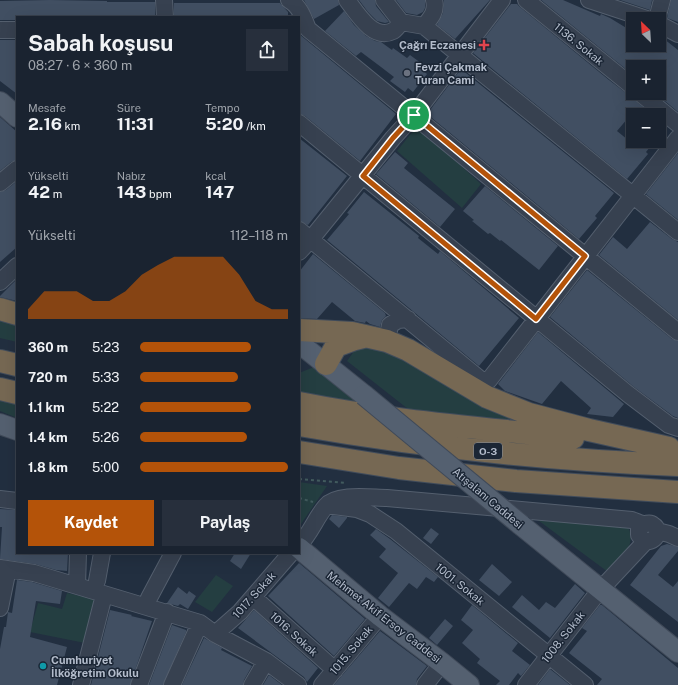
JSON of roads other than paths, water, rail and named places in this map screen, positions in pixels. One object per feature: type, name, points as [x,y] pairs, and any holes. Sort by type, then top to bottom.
[{"type":"highway","points":[[0,309],[16,314]]},
{"type":"highway","points":[[300,330],[352,333],[378,339],[408,350],[487,397],[529,414],[675,454]]},
{"type":"highway","points":[[309,354],[355,339],[378,339]]},
{"type":"highway","points":[[0,361],[16,365]]},
{"type":"highway","points":[[0,389],[16,393]]},
{"type":"highway","points":[[300,403],[321,408],[675,454]]},
{"type":"highway","name":"O-3","points":[[300,425],[448,447],[591,460],[675,454]]},
{"type":"highway","points":[[300,452],[369,464],[516,481],[678,492]]},
{"type":"highway","points":[[300,460],[369,464]]},
{"type":"main road","points":[[0,103],[16,116]]},
{"type":"main road","name":"Atışalanı Caddesi","points":[[309,354],[364,395],[600,590],[678,652]]},
{"type":"main road","points":[[0,424],[16,430]]},
{"type":"main road","name":"Mehmet Akif Ersoy Caddesi","points":[[300,549],[380,616],[469,685]]},
{"type":"street","points":[[164,0],[165,16]]},
{"type":"street","points":[[290,0],[301,12],[304,29],[414,115],[678,332]]},
{"type":"street","points":[[347,0],[368,26],[381,33],[393,31],[401,22]]},
{"type":"street","points":[[384,0],[401,22],[424,26],[678,232]]},
{"type":"street","points":[[424,26],[433,16],[436,6],[434,0]]},
{"type":"street","name":"1136. Sokak","points":[[526,0],[626,81]]},
{"type":"street","points":[[589,0],[607,3],[630,12]]},
{"type":"street","points":[[659,12],[662,0]]},
{"type":"street","points":[[300,249],[305,235],[363,176],[393,138],[414,115],[459,55],[495,3]]},
{"type":"street","points":[[666,28],[677,34]]},
{"type":"street","points":[[0,30],[16,30]]},
{"type":"street","points":[[649,100],[678,124]]},
{"type":"street","points":[[300,124],[628,394],[669,425],[678,428]]},
{"type":"street","points":[[305,235],[481,380],[489,380],[678,138]]},
{"type":"street","points":[[0,183],[16,170]]},
{"type":"street","points":[[0,282],[16,267]]},
{"type":"street","points":[[378,339],[390,325],[398,320],[408,319]]},
{"type":"street","points":[[300,543],[305,539],[325,506],[331,501],[358,497],[387,498],[632,520],[649,532],[678,538]]},
{"type":"street","points":[[0,499],[16,501]]},
{"type":"street","name":"1001. Sokak","points":[[325,506],[357,509],[370,514],[396,532],[585,685]]},
{"type":"street","points":[[649,532],[678,530]]},
{"type":"street","name":"1008. Sokak","points":[[526,685],[600,590],[649,532]]},
{"type":"street","points":[[77,586],[78,554]]},
{"type":"street","points":[[81,685],[100,588],[102,554]]},
{"type":"street","points":[[149,598],[172,554]]},
{"type":"street","name":"1017. Sokak","points":[[215,634],[240,612],[290,554]]},
{"type":"street","points":[[0,608],[4,568],[34,573],[77,586],[100,588],[200,623],[215,634],[266,661],[298,685]]},
{"type":"street","name":"1016. Sokak","points":[[253,597],[335,670]]},
{"type":"street","points":[[139,685],[167,612]]},
{"type":"street","name":"1015. Sokak","points":[[322,685],[380,616]]},
{"type":"street","points":[[172,685],[200,623]]},
{"type":"street","points":[[252,685],[266,661]]},
{"type":"street","points":[[425,685],[442,663]]},
{"type":"place","name":"Çağrı Eczanesi","points":[[484,45]]},
{"type":"place","name":"Fevzi Çakmak Turan Cami","points":[[407,73]]},
{"type":"place","name":"Cumhuriyet İlköğretim Okulu","points":[[43,666]]}]
